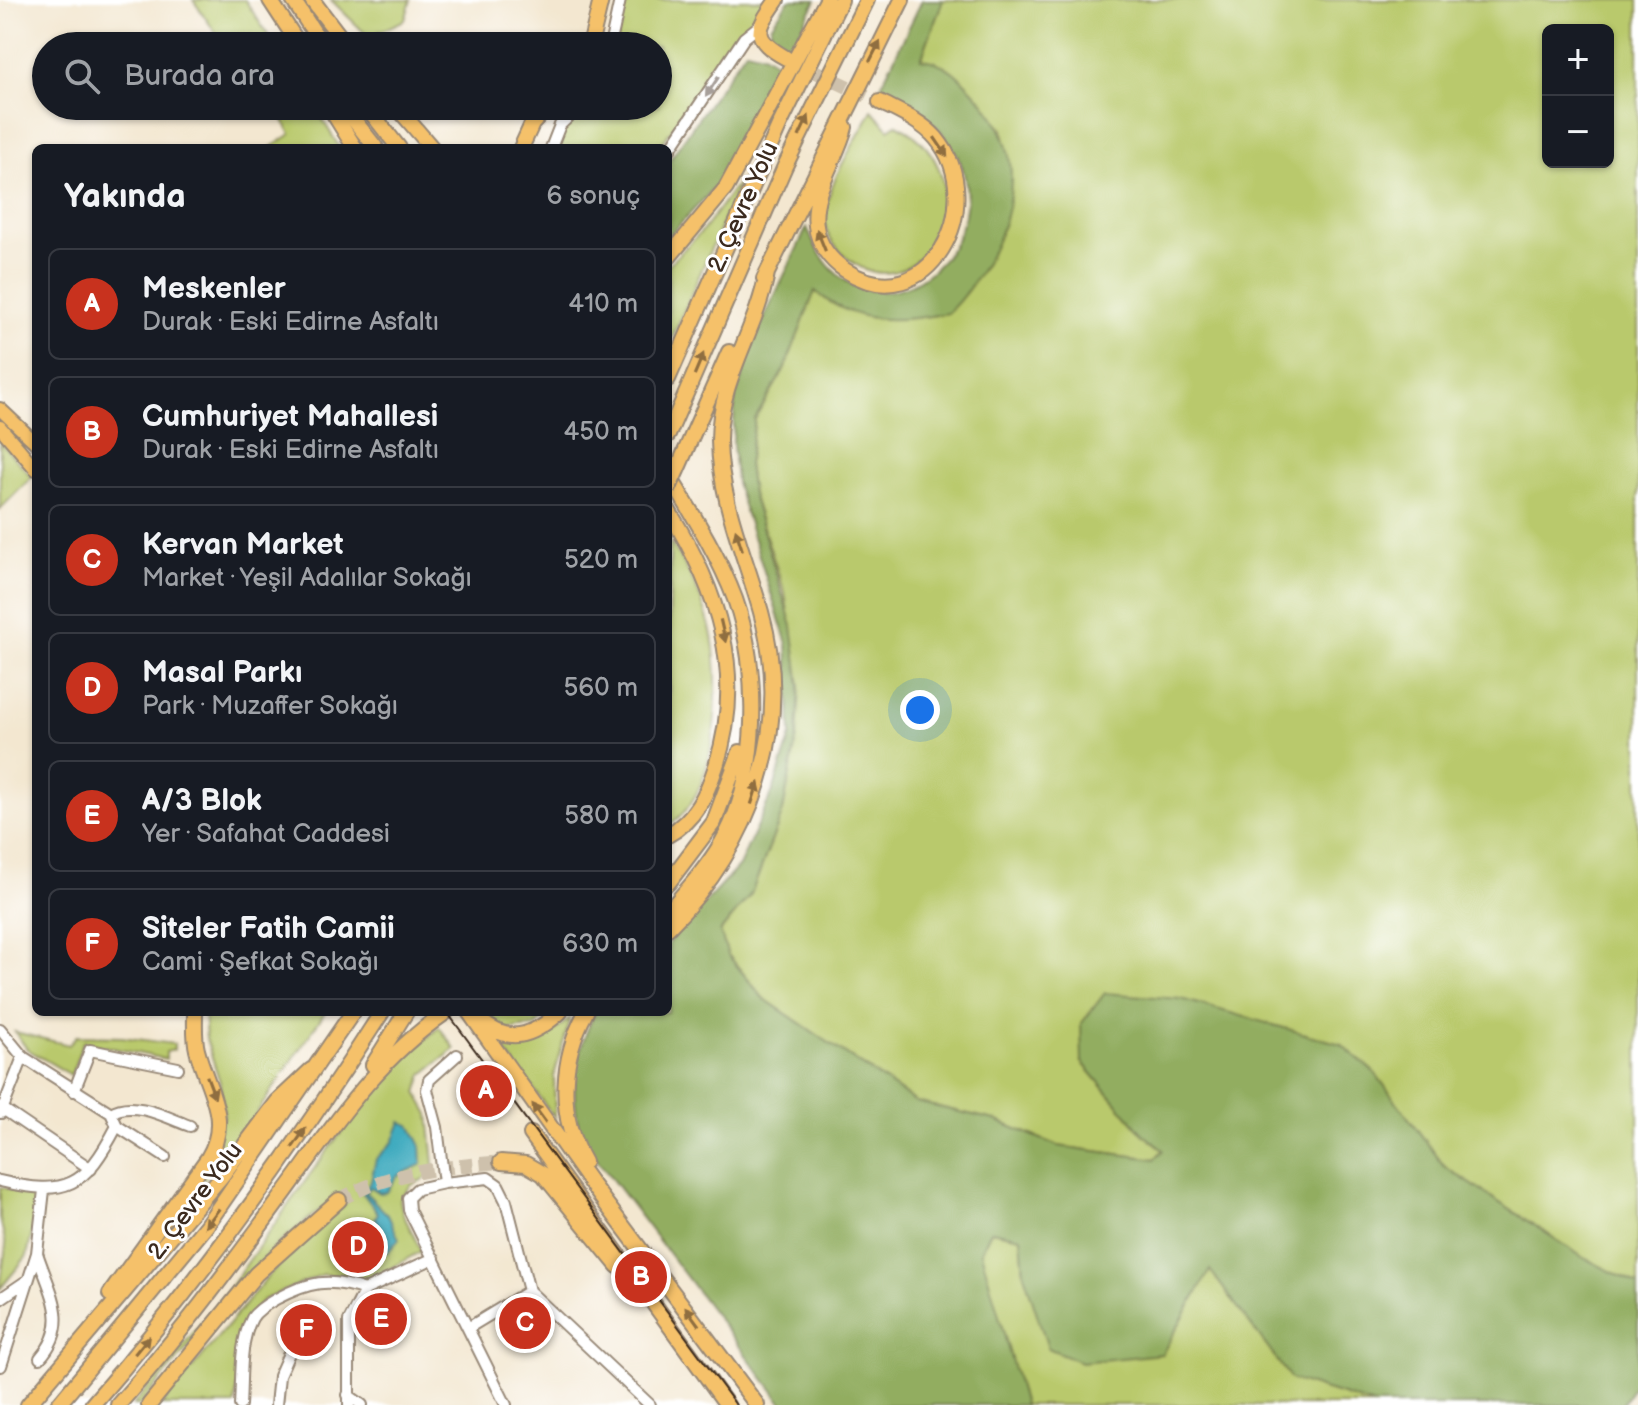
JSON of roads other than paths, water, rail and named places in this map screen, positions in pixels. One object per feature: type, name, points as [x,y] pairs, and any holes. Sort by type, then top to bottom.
[{"type":"highway","points":[[270,0],[289,32]]},
{"type":"highway","points":[[293,0],[314,32]]},
{"type":"highway","points":[[312,0],[336,32]]},
{"type":"highway","points":[[593,32],[601,0]]},
{"type":"highway","points":[[777,0],[759,26],[761,39],[786,58]]},
{"type":"highway","points":[[672,253],[726,188],[827,0]]},
{"type":"highway","name":"2. Çevre Yolu","points":[[672,370],[780,124],[841,0]]},
{"type":"highway","name":"2. Çevre Yolu","points":[[672,426],[785,166],[867,0]]},
{"type":"highway","points":[[672,907],[702,872],[733,819],[749,748],[750,680],[735,601],[708,540],[672,472],[849,103],[902,0]]},
{"type":"highway","points":[[849,103],[842,138],[818,198],[816,226],[826,253],[839,266],[863,279],[891,282],[908,279],[938,256],[954,225],[958,193],[948,157],[935,138],[917,122],[880,102]]},
{"type":"highway","points":[[338,120],[353,144]]},
{"type":"highway","points":[[353,120],[371,144]]},
{"type":"highway","points":[[377,120],[396,144]]},
{"type":"highway","points":[[408,120],[429,144]]},
{"type":"highway","points":[[523,144],[536,120]]},
{"type":"highway","points":[[672,244],[697,225]]},
{"type":"highway","points":[[672,924],[698,897],[731,848],[750,811],[768,749],[772,683],[767,633],[725,493],[719,443],[722,404],[730,372],[760,300],[767,273]]},
{"type":"highway","points":[[672,517],[697,560],[718,610],[725,634],[730,688],[725,733],[705,796],[686,822],[672,832]]},
{"type":"highway","points":[[672,878],[701,843],[724,800],[742,746],[750,680]]},
{"type":"highway","points":[[44,1387],[212,1150],[219,1116],[197,1051],[195,1016]]},
{"type":"highway","name":"2. Çevre Yolu","points":[[58,1405],[206,1226],[350,1016]]},
{"type":"highway","name":"2. Çevre Yolu","points":[[92,1405],[231,1233],[297,1141],[379,1016]]},
{"type":"highway","points":[[118,1405],[216,1286],[356,1093],[404,1016]]},
{"type":"highway","points":[[356,1093],[404,1044],[441,1016]]},
{"type":"highway","points":[[472,1016],[489,1045],[760,1405]]},
{"type":"highway","points":[[475,1016],[494,1031],[520,1037],[542,1028],[556,1016]]},
{"type":"highway","points":[[584,1016],[567,1065],[569,1125],[581,1156],[621,1220]]},
{"type":"highway","points":[[28,1405],[221,1177],[278,1101],[321,1062]]},
{"type":"highway","points":[[531,1134],[727,1405]]},
{"type":"highway","points":[[501,1162],[526,1164],[543,1174],[664,1317]]},
{"type":"highway","points":[[149,1405],[256,1274],[339,1200]]},
{"type":"main road","points":[[0,409],[32,438]]},
{"type":"main road","points":[[4,432],[26,450],[32,449]]},
{"type":"main road","points":[[4,432],[32,464]]},
{"type":"street","points":[[613,32],[620,0]]},
{"type":"street","points":[[672,146],[744,38],[759,26]]},
{"type":"street","points":[[553,144],[565,120]]},
{"type":"street","points":[[0,1029],[23,1057],[111,1113],[117,1126],[165,1157]]},
{"type":"street","points":[[74,1091],[90,1050],[178,1068]]},
{"type":"street","points":[[444,1183],[437,1127],[427,1090],[436,1072],[457,1055]]},
{"type":"street","points":[[23,1057],[1,1111],[91,1169]]},
{"type":"street","points":[[111,1113],[125,1107],[149,1111],[190,1126]]},
{"type":"street","points":[[0,1181],[44,1190],[71,1181],[91,1169],[117,1126]]},
{"type":"street","points":[[506,1405],[409,1210],[408,1198],[417,1189],[488,1178],[498,1185],[514,1227],[529,1291],[650,1405]]},
{"type":"street","points":[[1,1366],[37,1253],[44,1190]]},
{"type":"street","points":[[37,1253],[56,1315],[57,1331],[53,1344],[40,1358]]},
{"type":"street","points":[[362,1405],[349,1400],[349,1321],[365,1290],[434,1258]]},
{"type":"street","points":[[0,1299],[28,1280]]},
{"type":"street","points":[[240,1405],[245,1336],[253,1316],[308,1282],[327,1280],[365,1290]]},
{"type":"street","points":[[468,1328],[529,1291]]},
{"type":"street","points":[[276,1405],[279,1376],[290,1351]]},
{"type":"water","points":[[401,1122],[410,1125],[421,1146],[422,1164],[396,1177],[387,1192],[380,1193],[371,1187],[365,1192],[388,1215],[399,1239],[388,1252],[366,1259],[365,1254],[376,1247],[380,1229],[375,1218],[378,1213],[362,1192],[371,1181],[376,1159],[393,1142]]},
{"type":"tunnel","points":[[797,63],[880,102]]},
{"type":"tunnel","points":[[339,1200],[397,1177],[501,1162]]},
{"type":"tram line","points":[[450,1016],[736,1405]]},
{"type":"place","name":"Meskenler","points":[[486,1091]]},
{"type":"place","name":"Masal Parkı","points":[[358,1247]]},
{"type":"place","name":"Cumhuriyet Mahallesi","points":[[641,1277]]},
{"type":"place","name":"A/3 Blok","points":[[381,1319]]},
{"type":"place","name":"Kervan Market","points":[[525,1323]]},
{"type":"place","name":"Siteler Fatih Camii","points":[[306,1330]]}]
